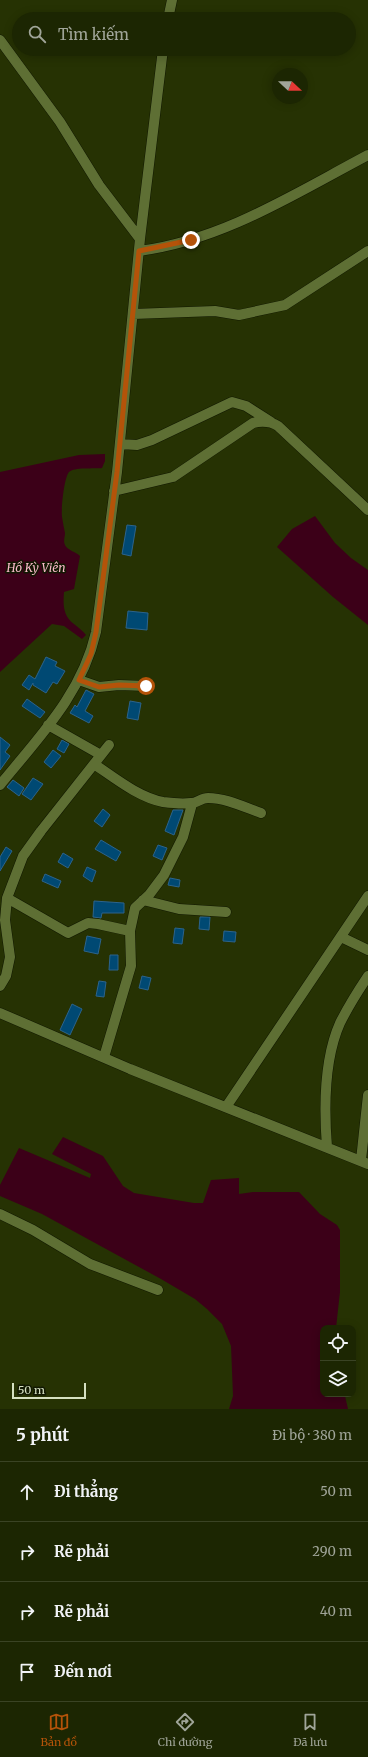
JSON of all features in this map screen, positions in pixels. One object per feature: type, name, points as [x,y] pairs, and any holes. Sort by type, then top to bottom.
[{"type":"street","points":[[169,12],[172,0]]},
{"type":"street","points":[[0,40],[60,122],[99,185],[140,239]]},
{"type":"street","points":[[0,786],[64,705],[79,680],[91,654],[96,632],[120,444],[140,239],[162,56]]},
{"type":"street","points":[[139,251],[191,240],[242,222],[368,155]]},
{"type":"street","points":[[133,314],[215,311],[239,315],[285,305],[368,251]]},
{"type":"street","points":[[120,444],[137,445],[152,440],[232,402],[246,406],[273,423],[368,510]]},
{"type":"street","points":[[114,491],[173,477],[253,423],[273,423]]},
{"type":"street","points":[[79,680],[99,687],[119,685],[146,686]]},
{"type":"street","points":[[48,725],[101,755]]},
{"type":"street","points":[[0,986],[6,976],[10,957],[5,920],[7,898],[23,856],[109,745]]},
{"type":"street","points":[[94,764],[152,799],[164,802],[192,804],[204,798],[210,798],[261,813]]},
{"type":"street","points":[[104,1057],[131,966],[130,931],[135,908],[149,895],[164,875],[183,837],[192,804]]},
{"type":"street","points":[[226,1107],[368,896]]},
{"type":"street","points":[[7,898],[68,933],[88,923],[130,931]]},
{"type":"street","points":[[143,900],[179,909],[226,912]]},
{"type":"street","points":[[341,937],[368,950]]},
{"type":"street","points":[[327,1147],[325,1113],[330,1052],[340,1022],[368,976]]},
{"type":"street","points":[[0,1013],[226,1107],[364,1162],[368,1095]]},
{"type":"street","points":[[0,1214],[33,1230],[90,1264],[158,1290]]},
{"type":"water","name":"Hồ Kỳ Viên","points":[[105,454],[105,461],[102,468],[80,469],[69,472],[64,487],[62,501],[62,517],[65,533],[64,544],[80,556],[74,589],[64,592],[64,610],[70,621],[86,635],[82,639],[64,626],[52,624],[0,672],[0,472],[79,455]]},
{"type":"water","points":[[315,516],[335,543],[351,558],[368,570],[368,625],[333,597],[277,547],[292,529]]},
{"type":"water","points":[[63,1137],[103,1156],[123,1186],[134,1193],[194,1203],[203,1203],[211,1180],[239,1178],[239,1194],[253,1192],[299,1192],[320,1214],[337,1225],[340,1230],[340,1292],[336,1325],[320,1325],[320,1397],[345,1397],[348,1409],[229,1409],[233,1396],[231,1346],[222,1324],[207,1309],[195,1299],[161,1279],[42,1214],[0,1196],[0,1185],[19,1148],[90,1178],[91,1174],[52,1154]]},
{"type":"building","points":[[127,525],[136,526],[131,556],[122,554]]},
{"type":"building","points":[[128,611],[148,613],[147,630],[126,628]]},
{"type":"building","points":[[46,657],[57,662],[55,666],[65,671],[57,684],[53,682],[46,693],[33,685],[33,683],[29,690],[22,685],[29,675],[35,679]]},
{"type":"building","points":[[86,690],[94,694],[85,711],[93,716],[89,723],[70,713],[75,705],[77,707]]},
{"type":"building","points":[[27,699],[45,712],[40,718],[22,706]]},
{"type":"building","points":[[130,701],[141,703],[138,720],[127,718]]},
{"type":"building","points":[[0,737],[10,745],[5,752],[10,756],[0,770]]},
{"type":"building","points":[[62,740],[69,744],[64,753],[57,749]]},
{"type":"building","points":[[53,750],[61,756],[51,768],[44,762]]},
{"type":"building","points":[[33,778],[43,784],[31,800],[22,794]]},
{"type":"building","points":[[13,780],[24,788],[19,796],[7,787]]},
{"type":"building","points":[[103,809],[110,815],[102,827],[94,821]]},
{"type":"building","points":[[173,810],[183,810],[174,835],[165,831]]},
{"type":"building","points":[[101,840],[121,852],[116,861],[95,849]]},
{"type":"building","points":[[158,845],[167,848],[162,860],[153,856]]},
{"type":"building","points":[[6,847],[12,851],[0,871],[0,857]]},
{"type":"building","points":[[63,853],[73,859],[68,868],[58,862]]},
{"type":"building","points":[[87,867],[96,871],[92,882],[83,876]]},
{"type":"building","points":[[45,874],[61,881],[58,888],[42,881]]},
{"type":"building","points":[[170,878],[180,880],[179,887],[168,885]]},
{"type":"building","points":[[94,901],[124,903],[124,913],[102,913],[101,918],[93,917]]},
{"type":"building","points":[[200,917],[210,917],[209,930],[199,929]]},
{"type":"building","points":[[175,928],[184,929],[182,944],[173,943]]},
{"type":"building","points":[[224,931],[236,932],[235,942],[223,941]]},
{"type":"building","points":[[87,936],[101,939],[98,954],[84,951]]},
{"type":"building","points":[[110,955],[118,955],[118,970],[109,970]]},
{"type":"building","points":[[142,976],[151,978],[148,990],[139,988]]},
{"type":"building","points":[[99,981],[106,982],[104,997],[96,996]]},
{"type":"building","points":[[72,1004],[82,1009],[70,1035],[60,1030]]},
{"type":"route","points":[[146,686],[119,685],[99,687],[79,680],[91,654],[96,632],[117,472],[139,251],[191,240]]}]
